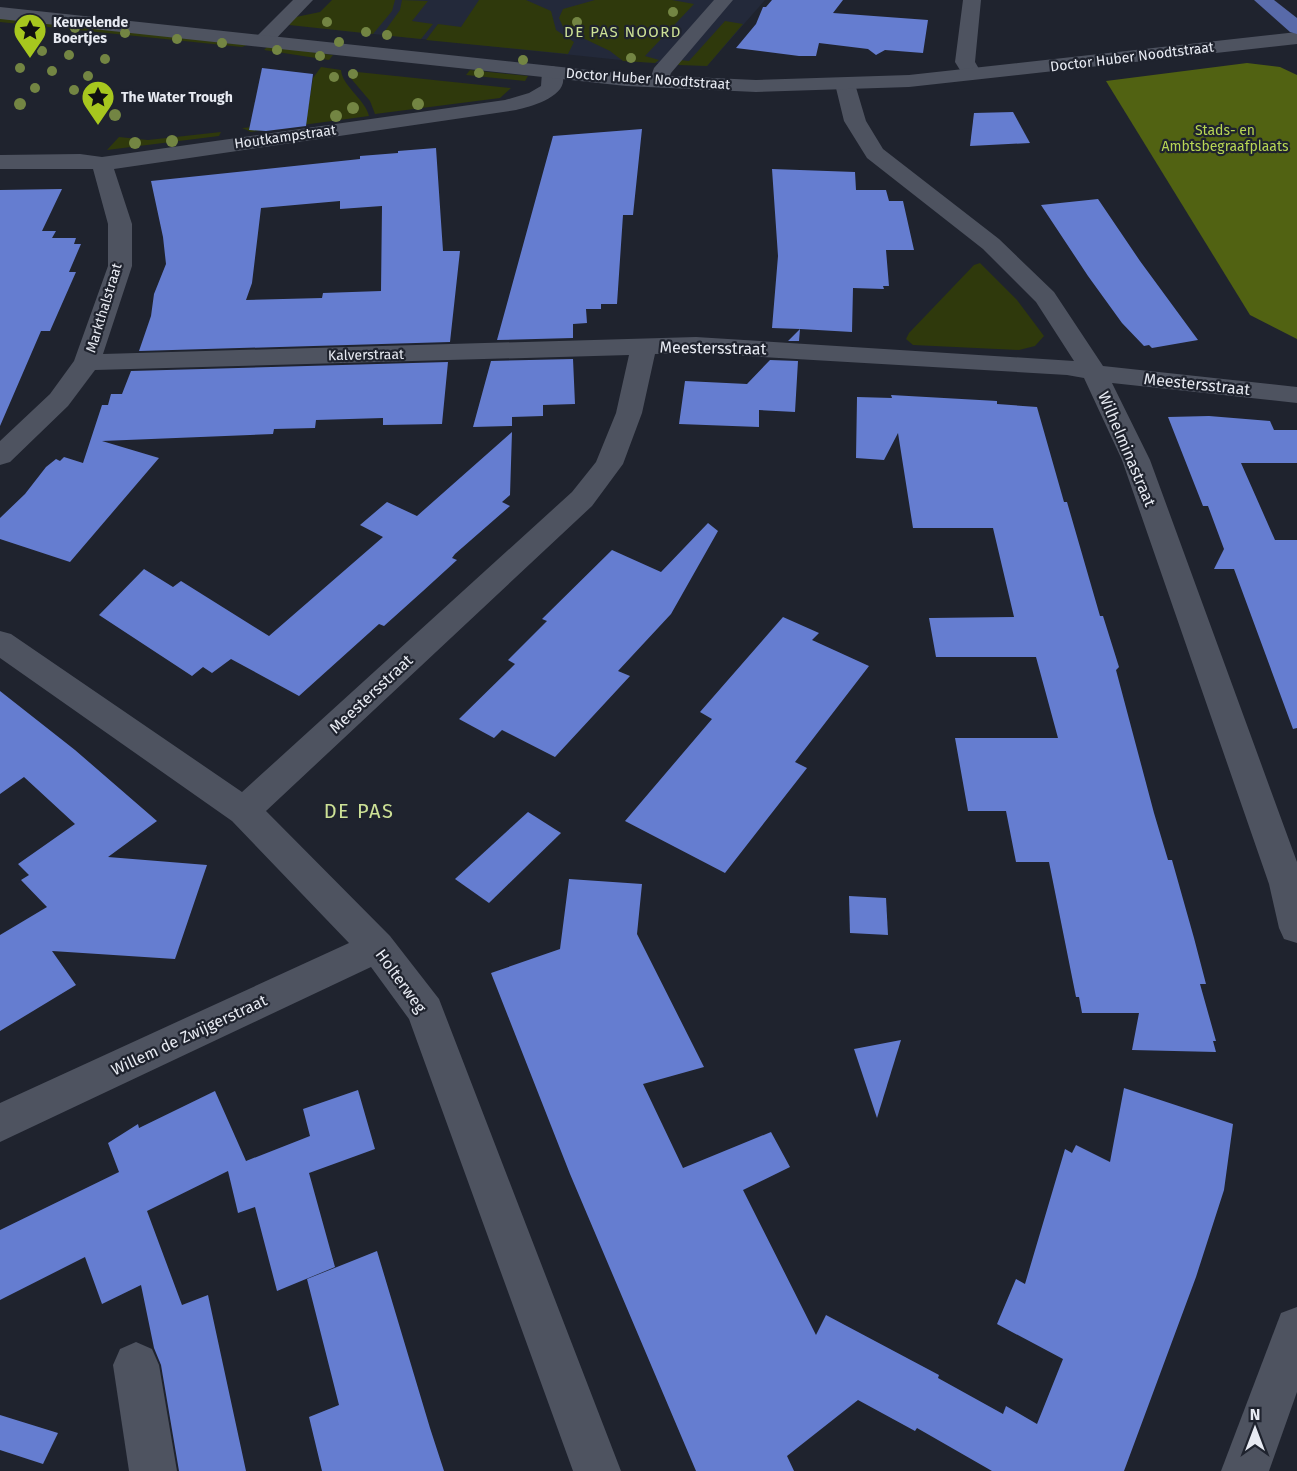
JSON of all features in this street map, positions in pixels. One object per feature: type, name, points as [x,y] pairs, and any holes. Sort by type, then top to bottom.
[{"type":"main road","points":[[1263,0],[1297,28]]},
{"type":"street","points":[[263,41],[304,0]]},
{"type":"street","points":[[659,82],[661,72],[724,0]]},
{"type":"street","points":[[972,0],[964,62],[972,74]]},
{"type":"street","name":"Doctor Huber Noodtstraat","points":[[0,13],[552,72],[659,82],[756,86],[845,84],[972,74],[1297,38]]},
{"type":"street","name":"Houtkampstraat","points":[[0,162],[80,161],[102,164],[527,101],[550,87],[552,72]]},
{"type":"street","name":"Wilhelminastraat","points":[[845,84],[855,121],[875,153],[992,244],[1045,297],[1093,370],[1136,460],[1287,885],[1297,928]]},
{"type":"street","name":"Markthalstraat","points":[[0,456],[59,400],[87,362],[120,266],[120,224],[102,164]]},
{"type":"street","name":"Meestersstraat","points":[[244,811],[582,499],[609,464],[629,412],[644,347],[696,345],[1093,370],[1122,377],[1297,395]]},
{"type":"street","name":"Kalverstraat","points":[[87,362],[644,347]]},
{"type":"street","name":"Holterweg","points":[[0,642],[244,811],[378,948],[425,1011],[597,1471]]},
{"type":"street","name":"Willem de Zwijgerstraat","points":[[0,1123],[378,948]]},
{"type":"street","points":[[1245,1471],[1297,1329]]},
{"type":"street","points":[[135,1365],[153,1471]]},
{"type":"shaded area","points":[[343,0],[765,0],[707,66],[640,62],[316,28]]},
{"type":"green space","points":[[332,0],[395,0],[392,11],[373,34],[289,25],[296,17],[320,12]]},
{"type":"green space","points":[[402,0],[428,1],[412,21],[433,24],[421,39],[382,35],[400,10]]},
{"type":"green space","points":[[479,0],[526,0],[551,11],[556,30],[574,42],[568,54],[426,40],[438,24],[461,27]]},
{"type":"green space","points":[[595,0],[672,0],[694,4],[645,56],[659,60],[655,63],[623,61],[610,51],[564,29],[559,18],[563,9]]},
{"type":"green space","points":[[0,17],[247,45],[242,47],[0,22]]},
{"type":"green space","points":[[725,21],[743,24],[707,66],[678,65],[680,60],[689,61]]},
{"type":"green space","points":[[268,46],[333,55],[329,60],[264,50]]},
{"type":"green space","name":"Stads- en Ambtsbegraafplaats","points":[[1247,63],[1280,67],[1297,75],[1297,339],[1250,315],[1106,81]]},
{"type":"green space","points":[[321,67],[341,70],[345,82],[363,104],[369,116],[251,132],[242,128],[306,122],[313,78]]},
{"type":"green space","points":[[470,70],[528,76],[525,81],[466,75]]},
{"type":"green space","points":[[348,71],[511,88],[500,98],[375,114],[370,101],[348,75]]},
{"type":"green space","points":[[221,132],[219,136],[107,150],[119,137],[148,140]]},
{"type":"green space","points":[[980,263],[1017,300],[1044,336],[1035,346],[1019,350],[913,345],[906,339],[909,333],[974,265]]},
{"type":"building","points":[[772,0],[843,0],[833,13],[928,20],[923,53],[885,50],[876,55],[868,49],[819,43],[816,56],[736,48],[756,24],[763,7],[766,7]]},
{"type":"building","points":[[262,68],[313,74],[306,126],[266,131],[249,130]]},
{"type":"building","points":[[1013,112],[1030,143],[970,146],[974,113]]},
{"type":"building","points":[[642,129],[633,215],[623,215],[617,304],[601,304],[601,309],[586,309],[587,323],[573,324],[573,338],[497,340],[553,136]]},
{"type":"building","points":[[436,148],[443,251],[460,251],[450,342],[139,351],[151,316],[154,294],[166,264],[163,237],[151,181],[360,159],[360,156],[398,153],[398,151]],"holes":[[[340,201],[340,209],[382,206],[381,291],[323,293],[322,298],[246,300],[252,283],[261,208]]]},
{"type":"building","points":[[772,169],[855,172],[856,190],[886,190],[889,201],[903,201],[914,250],[886,250],[889,286],[883,286],[884,289],[853,288],[852,332],[772,328],[778,256]]},
{"type":"building","points":[[62,189],[42,231],[56,231],[52,238],[76,238],[74,244],[81,244],[69,272],[76,272],[50,331],[41,331],[0,426],[0,190]]},
{"type":"building","points":[[1098,199],[1198,340],[1152,348],[1149,345],[1144,346],[1122,323],[1041,205]]},
{"type":"building","points":[[800,329],[799,341],[788,341]]},
{"type":"building","points":[[573,359],[575,404],[543,405],[543,416],[512,417],[512,426],[473,427],[491,361]]},
{"type":"building","points":[[770,360],[798,361],[795,412],[759,410],[759,427],[679,424],[685,381],[747,384]]},
{"type":"building","points":[[448,362],[442,424],[383,425],[383,418],[316,420],[315,428],[274,429],[273,434],[102,441],[159,458],[70,562],[0,539],[0,518],[25,494],[46,467],[56,459],[60,461],[64,457],[83,463],[102,405],[108,405],[111,394],[122,394],[131,371]]},
{"type":"building","points":[[891,395],[997,401],[997,404],[1037,407],[1064,502],[1067,502],[1100,616],[1103,616],[1119,667],[1116,670],[1154,813],[1168,860],[1172,860],[1206,984],[1200,984],[1216,1041],[1213,1041],[1216,1052],[1132,1050],[1139,1013],[1082,1013],[1079,997],[1076,997],[1049,862],[1016,862],[1006,811],[968,811],[955,738],[1058,738],[1036,657],[936,657],[929,618],[1014,617],[993,528],[913,528],[898,433],[884,460],[856,458],[857,397],[892,398]]},
{"type":"building","points":[[1209,416],[1270,421],[1274,430],[1297,430],[1297,463],[1241,463],[1275,540],[1297,540],[1297,728],[1293,729],[1234,569],[1214,569],[1224,549],[1208,506],[1203,506],[1168,417]]},
{"type":"building","points":[[512,432],[510,495],[502,502],[510,506],[455,554],[452,558],[457,560],[423,591],[384,626],[379,624],[299,696],[231,659],[212,673],[203,667],[192,676],[99,615],[144,569],[173,587],[181,581],[269,636],[383,537],[360,525],[387,502],[417,516]]},
{"type":"building","points":[[708,523],[718,531],[671,614],[618,671],[630,676],[555,757],[502,730],[494,738],[459,719],[515,664],[508,660],[547,621],[542,619],[612,550],[661,572]]},
{"type":"building","points":[[783,617],[819,633],[812,640],[869,666],[795,762],[807,768],[725,873],[625,821],[712,719],[700,712]]},
{"type":"building","points":[[0,691],[75,750],[157,821],[108,857],[207,865],[175,959],[52,951],[76,985],[0,1031],[0,935],[47,907],[21,880],[29,875],[18,864],[75,824],[24,777],[0,794]]},
{"type":"building","points":[[528,812],[561,833],[489,903],[455,879]]},
{"type":"building","points":[[569,879],[642,884],[637,934],[704,1067],[643,1084],[683,1168],[771,1132],[790,1167],[743,1190],[816,1335],[826,1315],[939,1375],[938,1378],[1003,1414],[1006,1406],[1037,1424],[1063,1359],[997,1324],[1016,1279],[1025,1284],[1065,1149],[1072,1153],[1076,1145],[1110,1162],[1124,1088],[1233,1124],[1224,1190],[1196,1277],[1124,1471],[992,1471],[917,1428],[915,1431],[858,1400],[787,1456],[794,1471],[696,1471],[570,1174],[491,973],[560,949]]},
{"type":"building","points":[[849,896],[886,898],[888,935],[850,933]]},
{"type":"building","points":[[901,1040],[877,1118],[854,1049]]},
{"type":"building","points":[[358,1090],[375,1149],[309,1173],[335,1267],[277,1291],[255,1207],[238,1213],[228,1171],[147,1211],[182,1305],[208,1295],[246,1471],[179,1471],[161,1365],[154,1348],[141,1285],[102,1304],[85,1257],[0,1300],[0,1230],[119,1172],[108,1143],[138,1124],[139,1128],[215,1091],[246,1161],[310,1136],[303,1109]]},
{"type":"building","points":[[377,1251],[444,1471],[322,1471],[309,1417],[339,1405],[307,1279]]},
{"type":"building","points":[[0,1415],[58,1433],[43,1464],[0,1450]]},
{"type":"place","name":"Keuvelende Boertjes","points":[[30,59]]},
{"type":"place","name":"The Water Trough","points":[[98,126]]},
{"type":"district","name":"DE PAS NOORD","points":[[623,32]]},
{"type":"district","name":"DE PAS","points":[[359,811]]}]
